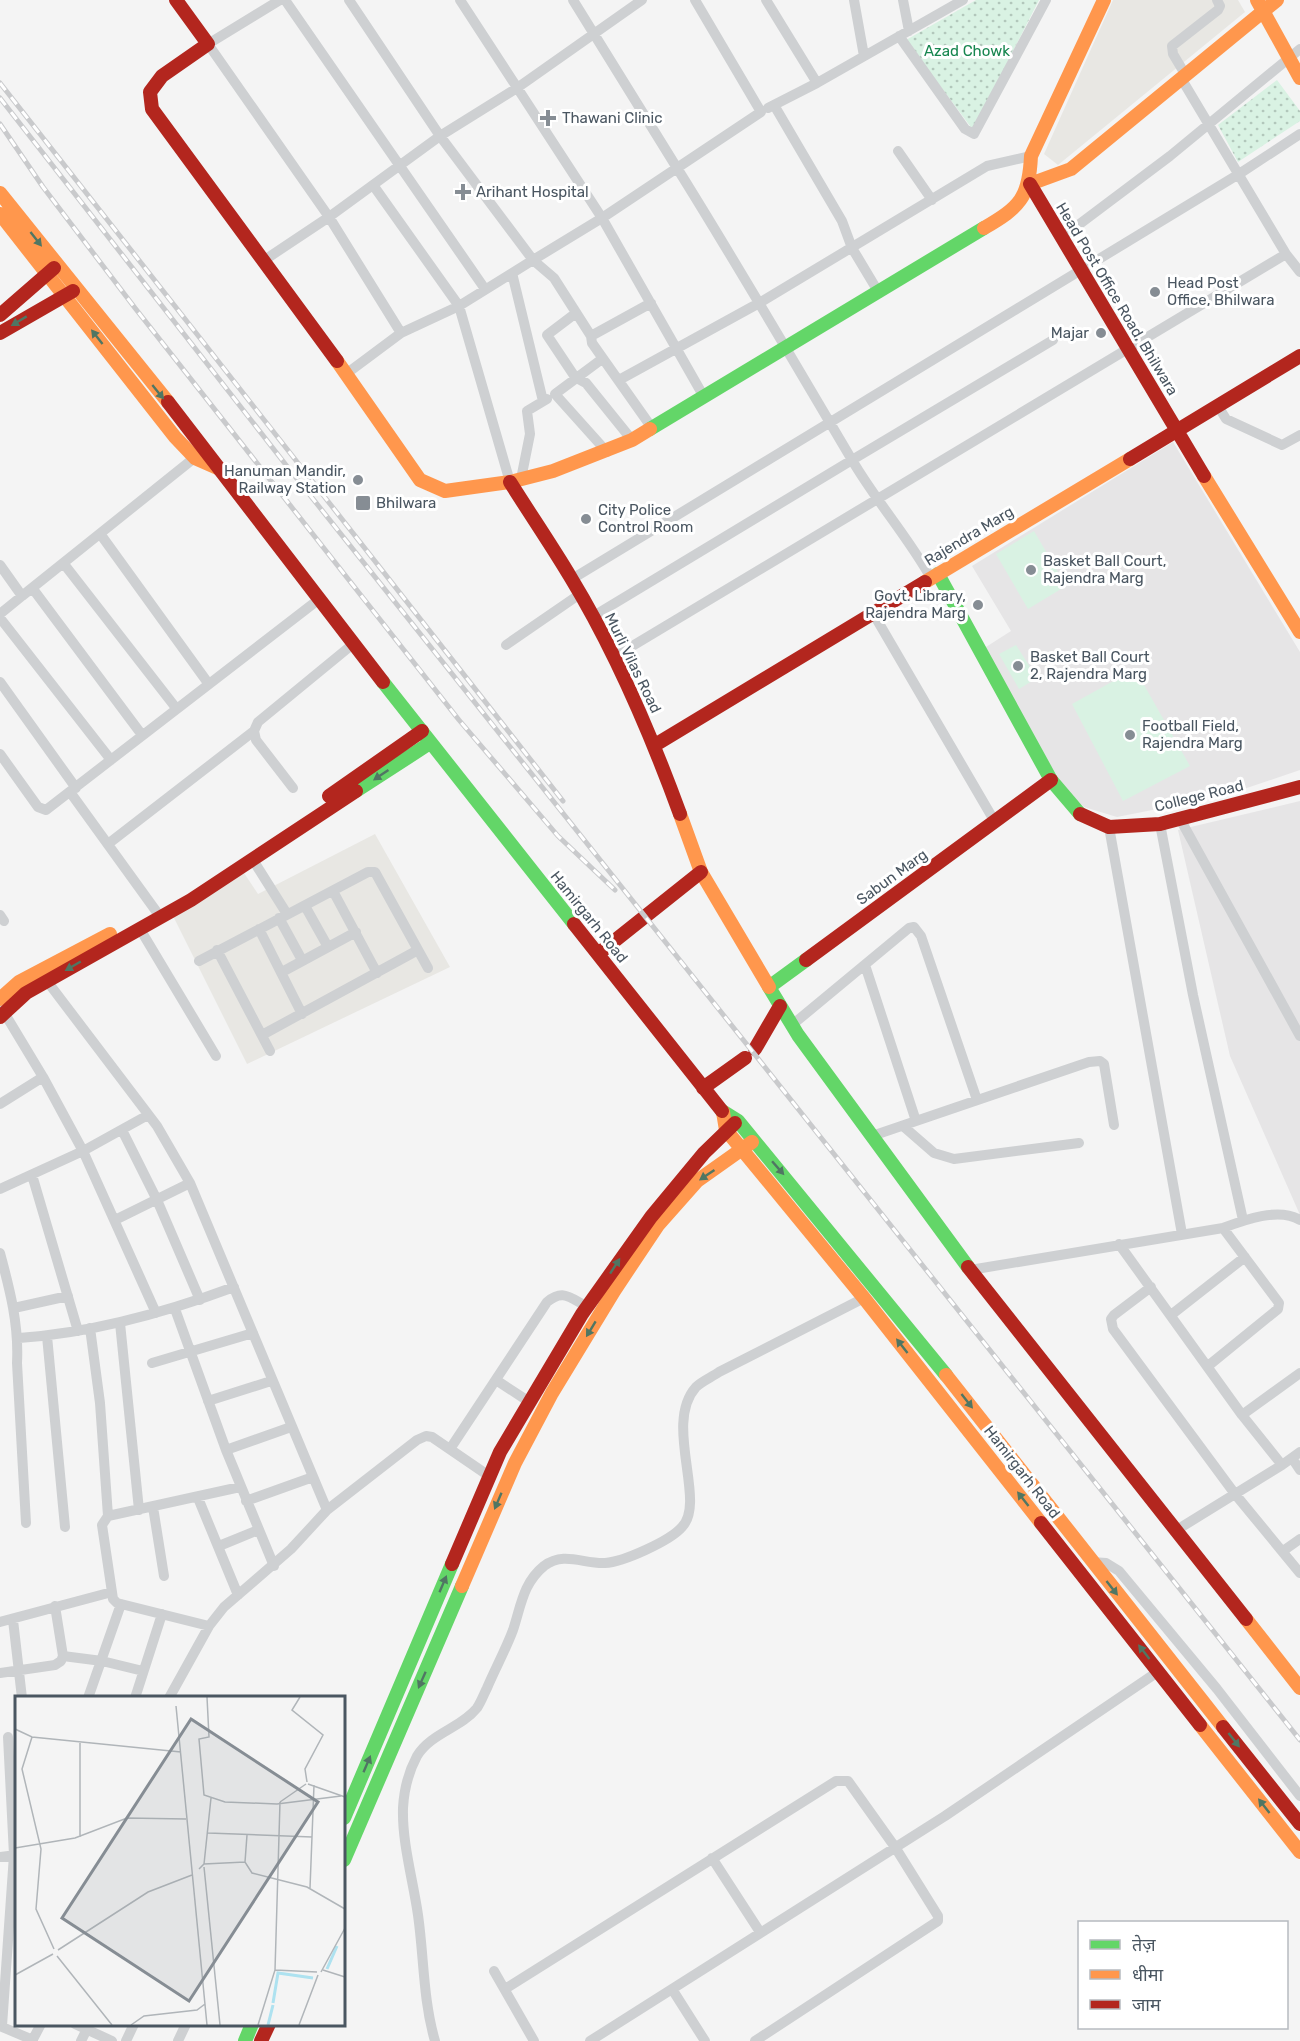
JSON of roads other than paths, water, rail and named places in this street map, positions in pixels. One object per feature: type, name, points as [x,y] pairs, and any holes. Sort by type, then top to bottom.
[{"type":"main road","points":[[176,0],[208,44],[162,76],[150,92],[153,109],[346,374],[420,480],[445,491],[515,480],[607,452],[632,440],[1011,212],[1030,184],[1031,156],[1104,0]]},
{"type":"main road","points":[[1030,184],[1071,169],[1183,76],[1261,5],[1277,0]]},
{"type":"main road","points":[[1261,5],[1295,53],[1300,78]]},
{"type":"main road","name":"Head Post Office Road, Bhilwara","points":[[1030,184],[1176,431],[1300,632]]},
{"type":"main road","points":[[0,193],[52,269],[175,437],[200,453]]},
{"type":"main road","points":[[0,214],[52,269]]},
{"type":"main road","points":[[0,315],[52,269]]},
{"type":"main road","points":[[0,333],[70,293]]},
{"type":"main road","name":"Rajendra Marg","points":[[655,745],[1300,356]]},
{"type":"main road","name":"Hamirgarh Road","points":[[200,453],[221,470],[318,600],[703,1088],[723,1112],[738,1121],[891,1305],[1300,1824]]},
{"type":"main road","name":"Murli Vilas Road","points":[[515,480],[614,657],[655,745],[701,872],[769,987]]},
{"type":"main road","name":"College Road","points":[[934,576],[1051,780],[1083,817],[1109,827],[1160,824],[1179,817],[1300,788]]},
{"type":"main road","points":[[1,1008],[19,982],[188,895],[422,731]]},
{"type":"main road","points":[[1,1008],[140,929],[253,860],[430,743]]},
{"type":"main road","name":"Sabun Marg","points":[[769,987],[1051,780]]},
{"type":"main road","points":[[598,954],[701,872]]},
{"type":"main road","points":[[769,987],[792,1025],[970,1270],[1300,1688]]},
{"type":"main road","points":[[703,1088],[750,1053],[780,1006]]},
{"type":"main road","points":[[723,1112],[726,1130]]},
{"type":"main road","points":[[345,1816],[489,1476],[528,1401],[622,1255],[664,1200],[726,1130],[738,1121]]},
{"type":"main road","name":"Hamirgarh Road","points":[[726,1130],[864,1298],[1300,1852]]},
{"type":"main road","points":[[345,1858],[514,1463],[552,1394],[614,1291],[658,1225],[697,1181],[744,1150],[754,1140]]},
{"type":"main road","points":[[245,2041],[252,2026]]},
{"type":"main road","points":[[261,2041],[268,2026]]},
{"type":"street","points":[[280,0],[208,44],[329,217],[401,333]]},
{"type":"street","points":[[285,0],[486,289]]},
{"type":"street","points":[[349,0],[440,136],[533,260],[554,278],[591,336],[592,343],[652,428]]},
{"type":"street","points":[[460,0],[602,218],[704,397]]},
{"type":"street","points":[[573,0],[761,302],[785,350],[876,500],[934,576]]},
{"type":"street","points":[[263,261],[329,217],[440,136],[517,88],[642,0]]},
{"type":"street","points":[[694,0],[761,112]]},
{"type":"street","points":[[766,0],[817,83]]},
{"type":"street","points":[[854,0],[864,56]]},
{"type":"street","points":[[903,0],[904,33],[965,129],[974,134],[1046,0]]},
{"type":"street","points":[[1217,0],[1220,6],[1218,10],[1172,46],[1173,54],[1183,76],[1239,174],[1286,254],[1300,272]]},
{"type":"street","points":[[346,374],[401,333],[459,306],[602,218],[761,112],[817,83],[958,1]]},
{"type":"street","points":[[1061,238],[1210,124],[1295,53]]},
{"type":"street","points":[[774,105],[842,220],[852,248],[879,293]]},
{"type":"street","points":[[572,579],[1239,174],[1300,134]]},
{"type":"street","points":[[898,151],[932,200]]},
{"type":"street","points":[[618,380],[761,302],[987,166],[1031,156]]},
{"type":"street","points":[[373,185],[459,306],[515,480]]},
{"type":"street","points":[[614,657],[1130,350],[1286,254]]},
{"type":"street","points":[[512,273],[543,401]]},
{"type":"street","points":[[591,336],[651,303]]},
{"type":"street","points":[[576,313],[548,335],[575,377],[585,383],[632,440]]},
{"type":"street","points":[[592,617],[1053,340]]},
{"type":"street","points":[[515,480],[530,434],[527,411],[555,394],[602,358]]},
{"type":"street","points":[[555,394],[607,452]]},
{"type":"street","points":[[1218,406],[1226,419],[1282,445],[1300,435]]},
{"type":"street","points":[[111,760],[0,616],[200,453]]},
{"type":"street","points":[[101,535],[208,683]]},
{"type":"street","points":[[64,564],[176,708]]},
{"type":"street","points":[[0,565],[22,596]]},
{"type":"street","points":[[33,589],[142,735]]},
{"type":"street","points":[[506,645],[580,594]]},
{"type":"street","points":[[0,754],[38,807],[46,810],[318,600]]},
{"type":"street","points":[[873,613],[995,822]]},
{"type":"street","points":[[108,844],[254,731],[258,723],[353,644]]},
{"type":"street","points":[[0,682],[108,844],[156,911]]},
{"type":"street","points":[[254,731],[256,740],[293,788]]},
{"type":"street","points":[[1179,817],[1300,1036]]},
{"type":"street","points":[[1160,824],[1196,1006],[1243,1220]]},
{"type":"street","points":[[1109,827],[1182,1234]]},
{"type":"street","points":[[253,860],[283,916],[302,960]]},
{"type":"street","points":[[199,961],[368,872],[375,872],[428,968]]},
{"type":"street","points":[[333,891],[377,973]]},
{"type":"street","points":[[305,906],[328,947]]},
{"type":"street","points":[[792,1025],[909,928],[914,927],[918,931],[977,1100]]},
{"type":"street","points":[[140,929],[216,1056]]},
{"type":"street","points":[[259,929],[303,1014]]},
{"type":"street","points":[[282,972],[356,933]]},
{"type":"street","points":[[218,950],[270,1051]]},
{"type":"street","points":[[262,1035],[418,950]]},
{"type":"street","points":[[865,965],[916,1121]]},
{"type":"street","points":[[47,981],[147,1115],[190,1183],[271,1381],[327,1510]]},
{"type":"street","points":[[1,1008],[43,1077],[83,1151],[156,1313]]},
{"type":"street","points":[[872,1136],[1089,1062],[1100,1061],[1104,1064],[1114,1125]]},
{"type":"street","points":[[0,1104],[43,1077]]},
{"type":"street","points":[[0,1189],[83,1151],[147,1115]]},
{"type":"street","points":[[903,1126],[934,1153],[954,1159],[1079,1143]]},
{"type":"street","points":[[122,1130],[157,1200],[200,1300]]},
{"type":"street","points":[[32,1175],[78,1331]]},
{"type":"street","points":[[115,1220],[190,1183]]},
{"type":"street","points":[[970,1270],[1223,1228],[1243,1220],[1288,1213],[1300,1220]]},
{"type":"street","points":[[1208,1366],[1278,1309],[1276,1297],[1223,1228]]},
{"type":"street","points":[[1119,1244],[1242,1415],[1282,1465]]},
{"type":"street","points":[[0,1253],[19,1338],[17,1363],[26,1523]]},
{"type":"street","points":[[1171,1315],[1245,1257]]},
{"type":"street","points":[[19,1338],[47,1336],[120,1323],[175,1308],[234,1287]]},
{"type":"street","points":[[1151,1287],[1114,1315],[1111,1319],[1113,1329],[1235,1494],[1300,1573]]},
{"type":"street","points":[[450,1449],[548,1302],[557,1294],[562,1294],[588,1307]]},
{"type":"street","points":[[14,1308],[68,1296]]},
{"type":"street","points":[[435,2041],[428,2010],[404,1821],[404,1793],[416,1757],[424,1746],[465,1719],[478,1707],[513,1630],[521,1597],[544,1566],[556,1559],[564,1558],[603,1563],[626,1560],[681,1529],[688,1520],[689,1503],[683,1423],[687,1402],[697,1387],[719,1372],[864,1298]]},
{"type":"street","points":[[175,1308],[240,1487],[274,1566]]},
{"type":"street","points":[[120,1323],[139,1510]]},
{"type":"street","points":[[90,1328],[100,1403],[108,1516],[102,1525],[113,1599],[121,1604],[209,1626]]},
{"type":"street","points":[[152,1363],[253,1333]]},
{"type":"street","points":[[47,1336],[65,1527]]},
{"type":"street","points":[[1242,1415],[1300,1373]]},
{"type":"street","points":[[496,1380],[528,1401]]},
{"type":"street","points":[[208,1401],[271,1381]]},
{"type":"street","points":[[226,1450],[291,1426]]},
{"type":"street","points":[[170,1696],[209,1626],[238,1595],[274,1566],[327,1510],[426,1436],[432,1437],[489,1476]]},
{"type":"street","points":[[1175,1531],[1296,1455],[1300,1470]]},
{"type":"street","points":[[246,1501],[313,1477]]},
{"type":"street","points":[[108,1516],[240,1487]]},
{"type":"street","points":[[198,1498],[238,1595]]},
{"type":"street","points":[[153,1507],[164,1576]]},
{"type":"street","points":[[219,1546],[258,1530]]},
{"type":"street","points":[[1283,1551],[1300,1539]]},
{"type":"street","points":[[1080,1572],[1092,1562],[1106,1563],[1119,1571],[1217,1689],[1300,1796]]},
{"type":"street","points":[[0,1622],[112,1592]]},
{"type":"street","points":[[89,1696],[121,1604]]},
{"type":"street","points":[[0,1673],[55,1665],[61,1661],[63,1656],[54,1606]]},
{"type":"street","points":[[136,1696],[162,1614]]},
{"type":"street","points":[[13,1620],[22,1696]]},
{"type":"street","points":[[63,1656],[102,1661],[143,1671]]},
{"type":"street","points":[[590,2041],[895,1847],[1159,1671]]},
{"type":"street","points":[[8,1737],[9,1779],[15,1820],[15,1877],[3,1982],[1,2026],[33,2040],[40,2026]]},
{"type":"street","points":[[505,1989],[712,1858],[842,1779],[848,1780],[895,1847],[938,1916],[938,1921],[755,2041]]},
{"type":"street","points":[[0,1857],[15,1855]]},
{"type":"street","points":[[712,1858],[760,1932]]},
{"type":"street","points":[[0,1878],[15,1877]]},
{"type":"street","points":[[494,1971],[534,2041]]},
{"type":"street","points":[[672,1989],[705,2041]]},
{"type":"street","points":[[126,2041],[134,2026]]},
{"type":"street","points":[[177,2041],[185,2026]]},
{"type":"street","points":[[81,2041],[88,2027],[112,2041]]},
{"type":"railway","points":[[0,83],[563,801]]},
{"type":"railway","points":[[0,98],[286,465],[1300,1740]]},
{"type":"railway","points":[[0,124],[43,187],[135,308],[459,720],[558,836],[615,890]]},
{"type":"place","name":"Thawani Clinic","points":[[548,118]]},
{"type":"place","name":"Arihant Hospital","points":[[463,192]]},
{"type":"place","name":"Head Post Office, Bhilwara","points":[[1155,292]]},
{"type":"place","name":"Majar","points":[[1101,333]]},
{"type":"place","name":"Hanuman Mandir, Railway Station","points":[[358,480]]},
{"type":"place","name":"Bhilwara","points":[[363,503]]},
{"type":"place","name":"City Police Control Room","points":[[586,519]]},
{"type":"place","name":"Basket Ball Court, Rajendra Marg","points":[[1031,570]]},
{"type":"place","name":"Govt. Library, Rajendra Marg","points":[[978,605]]},
{"type":"place","name":"Basket Ball Court 2, Rajendra Marg","points":[[1018,666]]},
{"type":"place","name":"Football Field, Rajendra Marg","points":[[1130,735]]},
{"type":"park label","name":"Azad Chowk","points":[[967,51]]}]
